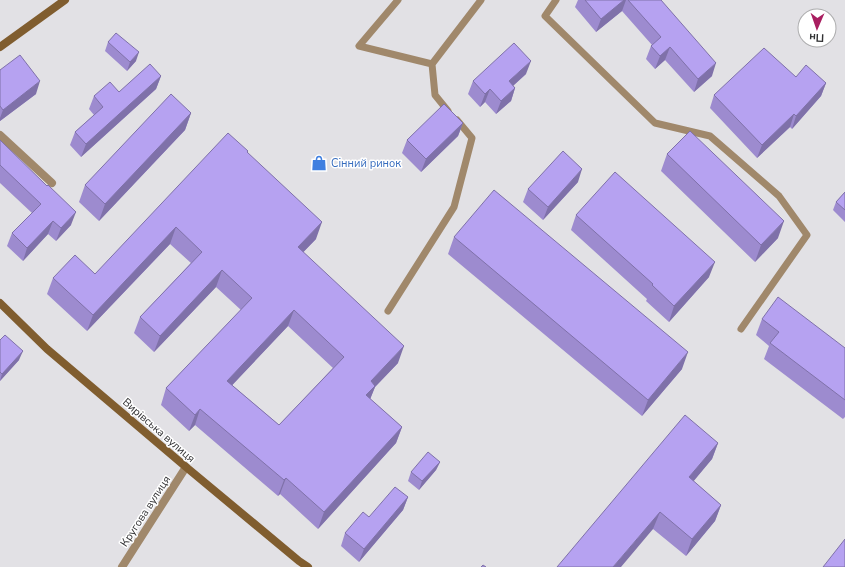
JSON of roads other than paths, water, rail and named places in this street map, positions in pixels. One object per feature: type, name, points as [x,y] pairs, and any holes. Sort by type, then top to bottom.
[{"type":"main road","points":[[0,47],[65,0]]},
{"type":"main road","name":"Вирівська вулиця","points":[[0,303],[47,348],[186,467],[308,567]]},
{"type":"street","points":[[0,135],[52,183]]},
{"type":"street","name":"Кругова вулиця","points":[[122,567],[186,467]]},
{"type":"lane","points":[[398,0],[359,46],[432,64]]},
{"type":"lane","points":[[388,311],[454,207],[472,138],[435,95],[432,64],[481,0]]},
{"type":"lane","points":[[556,0],[546,16],[655,123],[710,136],[779,196],[807,235],[741,329]]},
{"type":"place","name":"Сінний ринок","points":[[319,163]]}]
